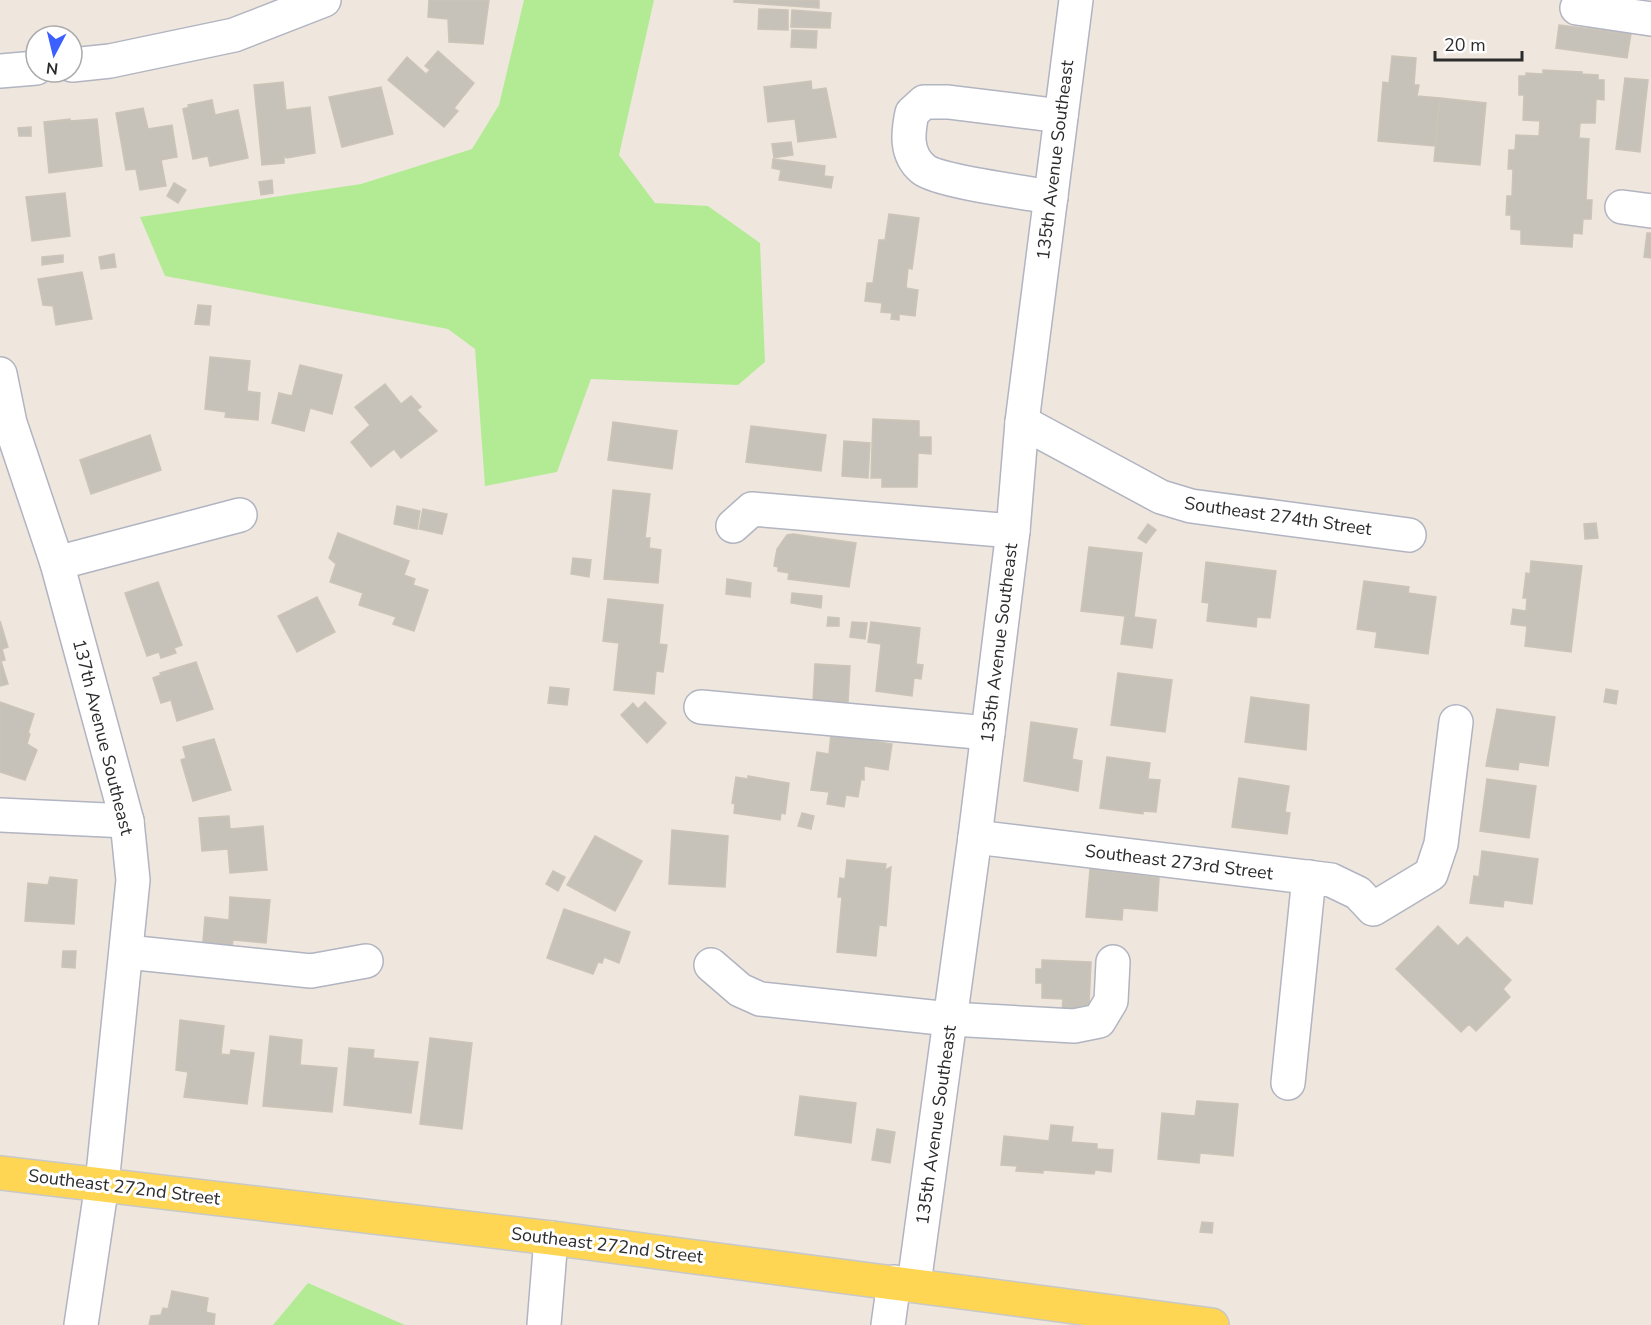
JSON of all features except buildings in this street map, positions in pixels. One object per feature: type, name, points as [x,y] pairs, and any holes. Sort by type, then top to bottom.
[{"type":"main road","name":"Southeast 272nd Street","points":[[0,1173],[551,1238],[1212,1325]]},
{"type":"street","points":[[84,64],[110,62],[234,35],[324,0]]},
{"type":"street","name":"135th Avenue Southeast","points":[[888,1325],[904,1283],[950,1019],[1013,531],[1022,422],[1076,0]]},
{"type":"street","points":[[1577,8],[1651,19]]},
{"type":"street","points":[[0,71],[24,69]]},
{"type":"street","points":[[1051,197],[945,177],[923,170],[910,152],[908,135],[912,112],[924,102],[948,102],[1060,116]]},
{"type":"street","name":"137th Avenue Southeast","points":[[0,374],[10,423],[57,563],[127,821],[134,880],[102,1184],[81,1325]]},
{"type":"street","name":"Southeast 274th Street","points":[[1022,422],[1161,497],[1191,506],[1409,535]]},
{"type":"street","points":[[733,526],[752,509],[1013,531]]},
{"type":"street","points":[[57,563],[240,515]]},
{"type":"street","points":[[701,707],[988,733]]},
{"type":"street","name":"Southeast 273rd Street","points":[[975,837],[1331,880],[1359,893],[1373,909],[1431,874],[1441,844],[1456,722]]},
{"type":"street","points":[[0,815],[127,821]]},
{"type":"street","points":[[1288,1083],[1309,878]]},
{"type":"street","points":[[127,952],[311,971],[366,961]]},
{"type":"street","points":[[711,965],[740,990],[760,999],[950,1019],[1074,1026],[1099,1021],[1111,1001],[1113,962]]},
{"type":"street","points":[[544,1325],[551,1238]]},
{"type":"green space","points":[[524,0],[654,0],[619,155],[655,203],[708,206],[760,243],[765,362],[738,385],[591,379],[557,472],[485,486],[475,349],[448,329],[165,276],[140,217],[361,184],[472,149],[499,105]]},
{"type":"green space","points":[[308,1283],[405,1325],[273,1325]]}]
